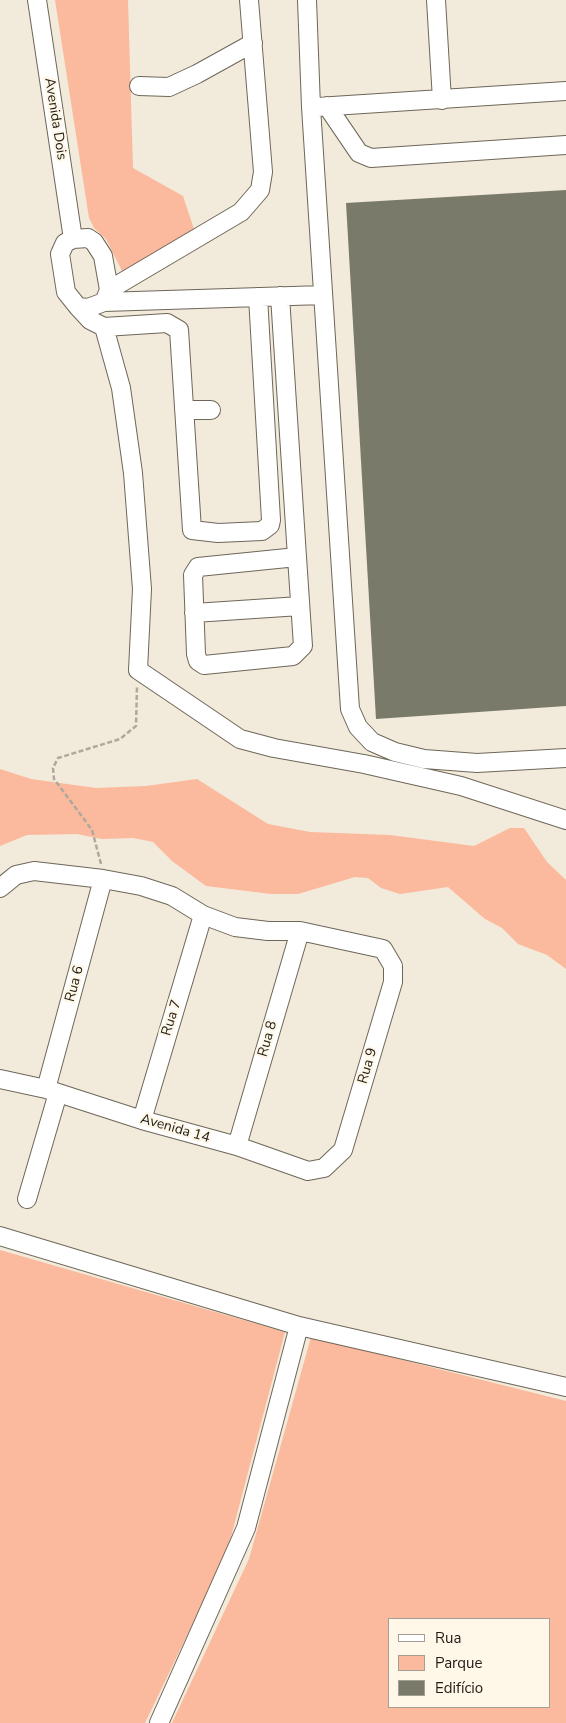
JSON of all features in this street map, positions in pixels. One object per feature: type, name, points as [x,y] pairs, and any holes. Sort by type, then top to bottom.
[{"type":"street","name":"Avenida Dois","points":[[37,0],[77,238]]},
{"type":"street","name":"Avenida Dois","points":[[50,0],[50,18],[77,238]]},
{"type":"street","points":[[78,307],[88,308],[240,212],[260,190],[263,172],[249,0]]},
{"type":"street","points":[[307,0],[319,107],[324,295],[350,710],[358,727],[372,742],[395,752],[424,759],[477,763],[566,758]]},
{"type":"street","points":[[436,0],[442,100]]},
{"type":"street","points":[[139,86],[169,86],[197,74],[253,42]]},
{"type":"street","points":[[319,107],[566,91]]},
{"type":"street","points":[[319,107],[359,153],[371,158],[566,145]]},
{"type":"street","points":[[107,296],[102,256],[94,242],[77,238],[64,243],[60,254],[66,292],[90,320],[104,327],[167,324],[179,330],[192,530],[218,533],[267,528],[271,520],[258,298]]},
{"type":"street","points":[[107,296],[141,301],[324,295]]},
{"type":"street","points":[[280,296],[297,557],[302,646],[293,656],[204,665],[198,661],[196,654],[193,575],[198,567],[297,557]]},
{"type":"street","points":[[141,301],[144,325]]},
{"type":"street","points":[[104,327],[121,388],[133,473],[142,589],[138,670],[240,739],[274,748],[364,764],[461,786],[566,820]]},
{"type":"street","points":[[184,410],[211,410]]},
{"type":"street","points":[[194,613],[300,606]]},
{"type":"street","points":[[0,888],[16,875],[34,870],[103,879],[141,886],[172,896],[203,915],[235,927],[268,931],[300,931]]},
{"type":"street","name":"Rua 6","points":[[27,1199],[103,879]]},
{"type":"street","name":"Rua 7","points":[[142,1120],[203,915]]},
{"type":"street","name":"Rua 9","points":[[300,931],[383,950],[393,966],[393,982],[343,1150]]},
{"type":"street","name":"Rua 8","points":[[237,1146],[300,931]]},
{"type":"street","name":"Avenida 14","points":[[0,1079],[52,1091],[142,1120],[237,1146],[308,1171],[324,1168],[343,1150]]},
{"type":"street","points":[[0,1236],[299,1326],[566,1387]]},
{"type":"street","points":[[159,1723],[246,1528],[299,1326]]},
{"type":"path","points":[[103,879],[92,830],[54,779],[52,768],[58,758],[120,740],[136,726],[138,670]]},
{"type":"green space","points":[[55,0],[128,0],[133,168],[183,196],[196,235],[124,275],[106,239],[94,228],[89,218]]},
{"type":"green space","points":[[0,769],[31,779],[96,788],[146,786],[197,779],[268,824],[310,832],[390,835],[474,846],[510,828],[524,828],[547,862],[566,880],[566,969],[547,955],[518,944],[502,928],[485,919],[448,887],[400,894],[381,888],[368,878],[355,877],[298,894],[271,894],[206,886],[172,861],[153,842],[133,838],[102,839],[77,834],[27,835],[0,846]]},
{"type":"green space","points":[[0,1250],[285,1332],[227,1552],[145,1723],[0,1723]]},
{"type":"green space","points":[[311,1337],[566,1401],[566,1723],[172,1723],[249,1559]]},
{"type":"building","points":[[566,190],[566,706],[376,719],[346,203]]}]
